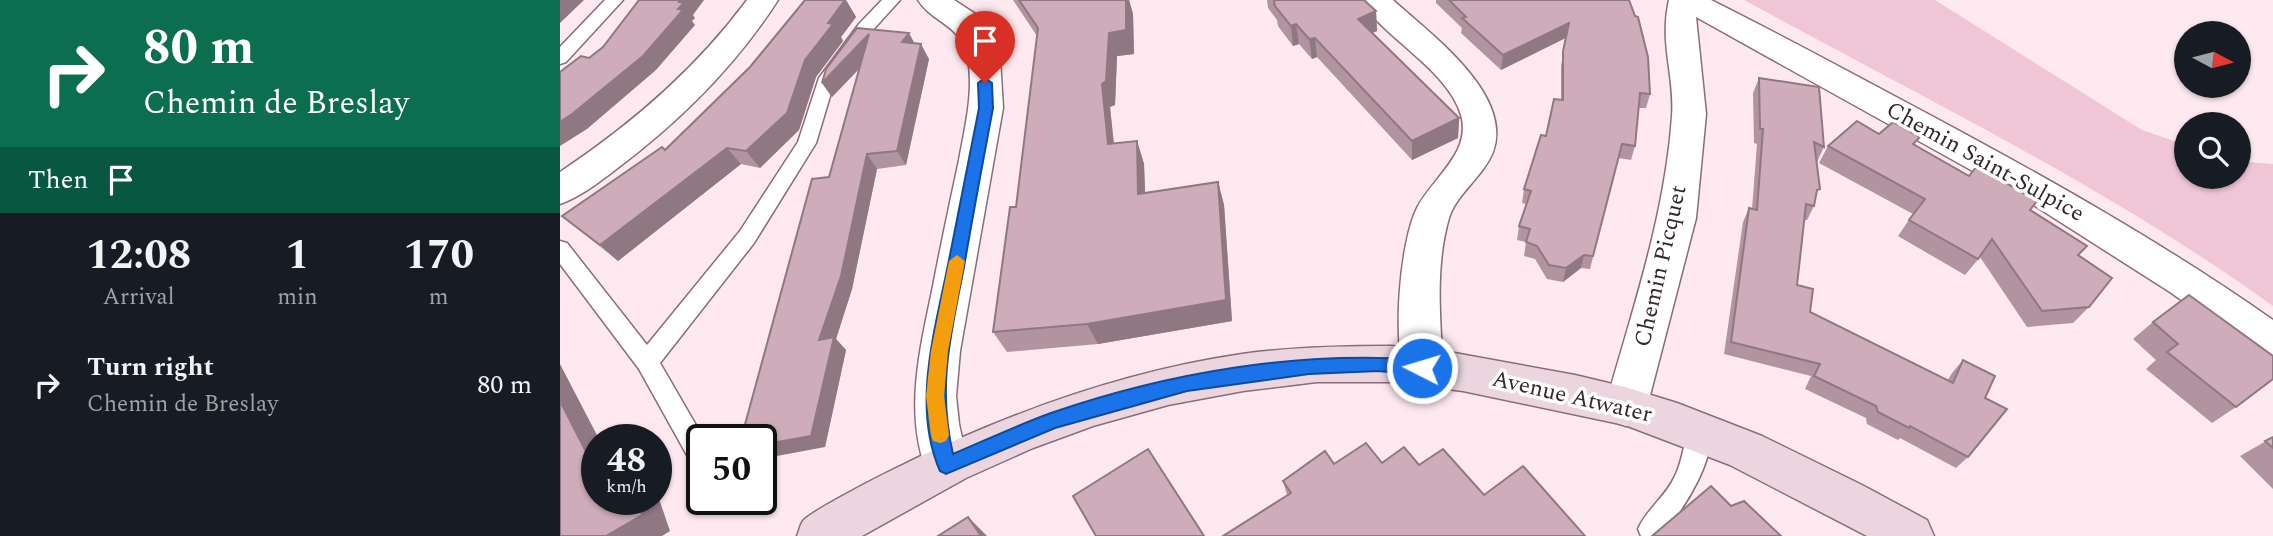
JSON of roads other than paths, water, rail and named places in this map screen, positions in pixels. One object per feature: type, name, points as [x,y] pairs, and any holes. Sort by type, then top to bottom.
[{"type":"main road","name":"Avenue Atwater","points":[[820,536],[881,499],[946,465],[1066,416],[1187,383],[1309,366],[1378,364],[1422,368],[1555,390],[1626,407],[1699,432],[1811,482],[1911,536]]},
{"type":"street","points":[[560,190],[656,120],[694,85],[763,0]]},
{"type":"street","points":[[933,0],[966,22],[984,58],[985,71],[986,108],[940,351],[936,385],[937,424],[946,465]]},
{"type":"street","points":[[1375,0],[1453,77],[1471,98],[1478,116],[1480,136],[1474,154],[1431,215],[1426,236],[1421,314],[1422,368]]},
{"type":"street","name":"Chemin Saint-Sulpice","points":[[1685,0],[2063,205],[2169,270],[2273,343]]},
{"type":"street","name":"Chemin Picquet","points":[[1626,407],[1677,218],[1689,114],[1679,24],[1685,0]]},
{"type":"lane","points":[[560,58],[615,0]]},
{"type":"lane","points":[[647,362],[747,237],[807,144],[825,82],[865,28],[892,0]]},
{"type":"lane","points":[[560,249],[647,362],[686,430]]},
{"type":"lane","points":[[1651,529],[1679,497],[1688,480],[1699,432]]}]
